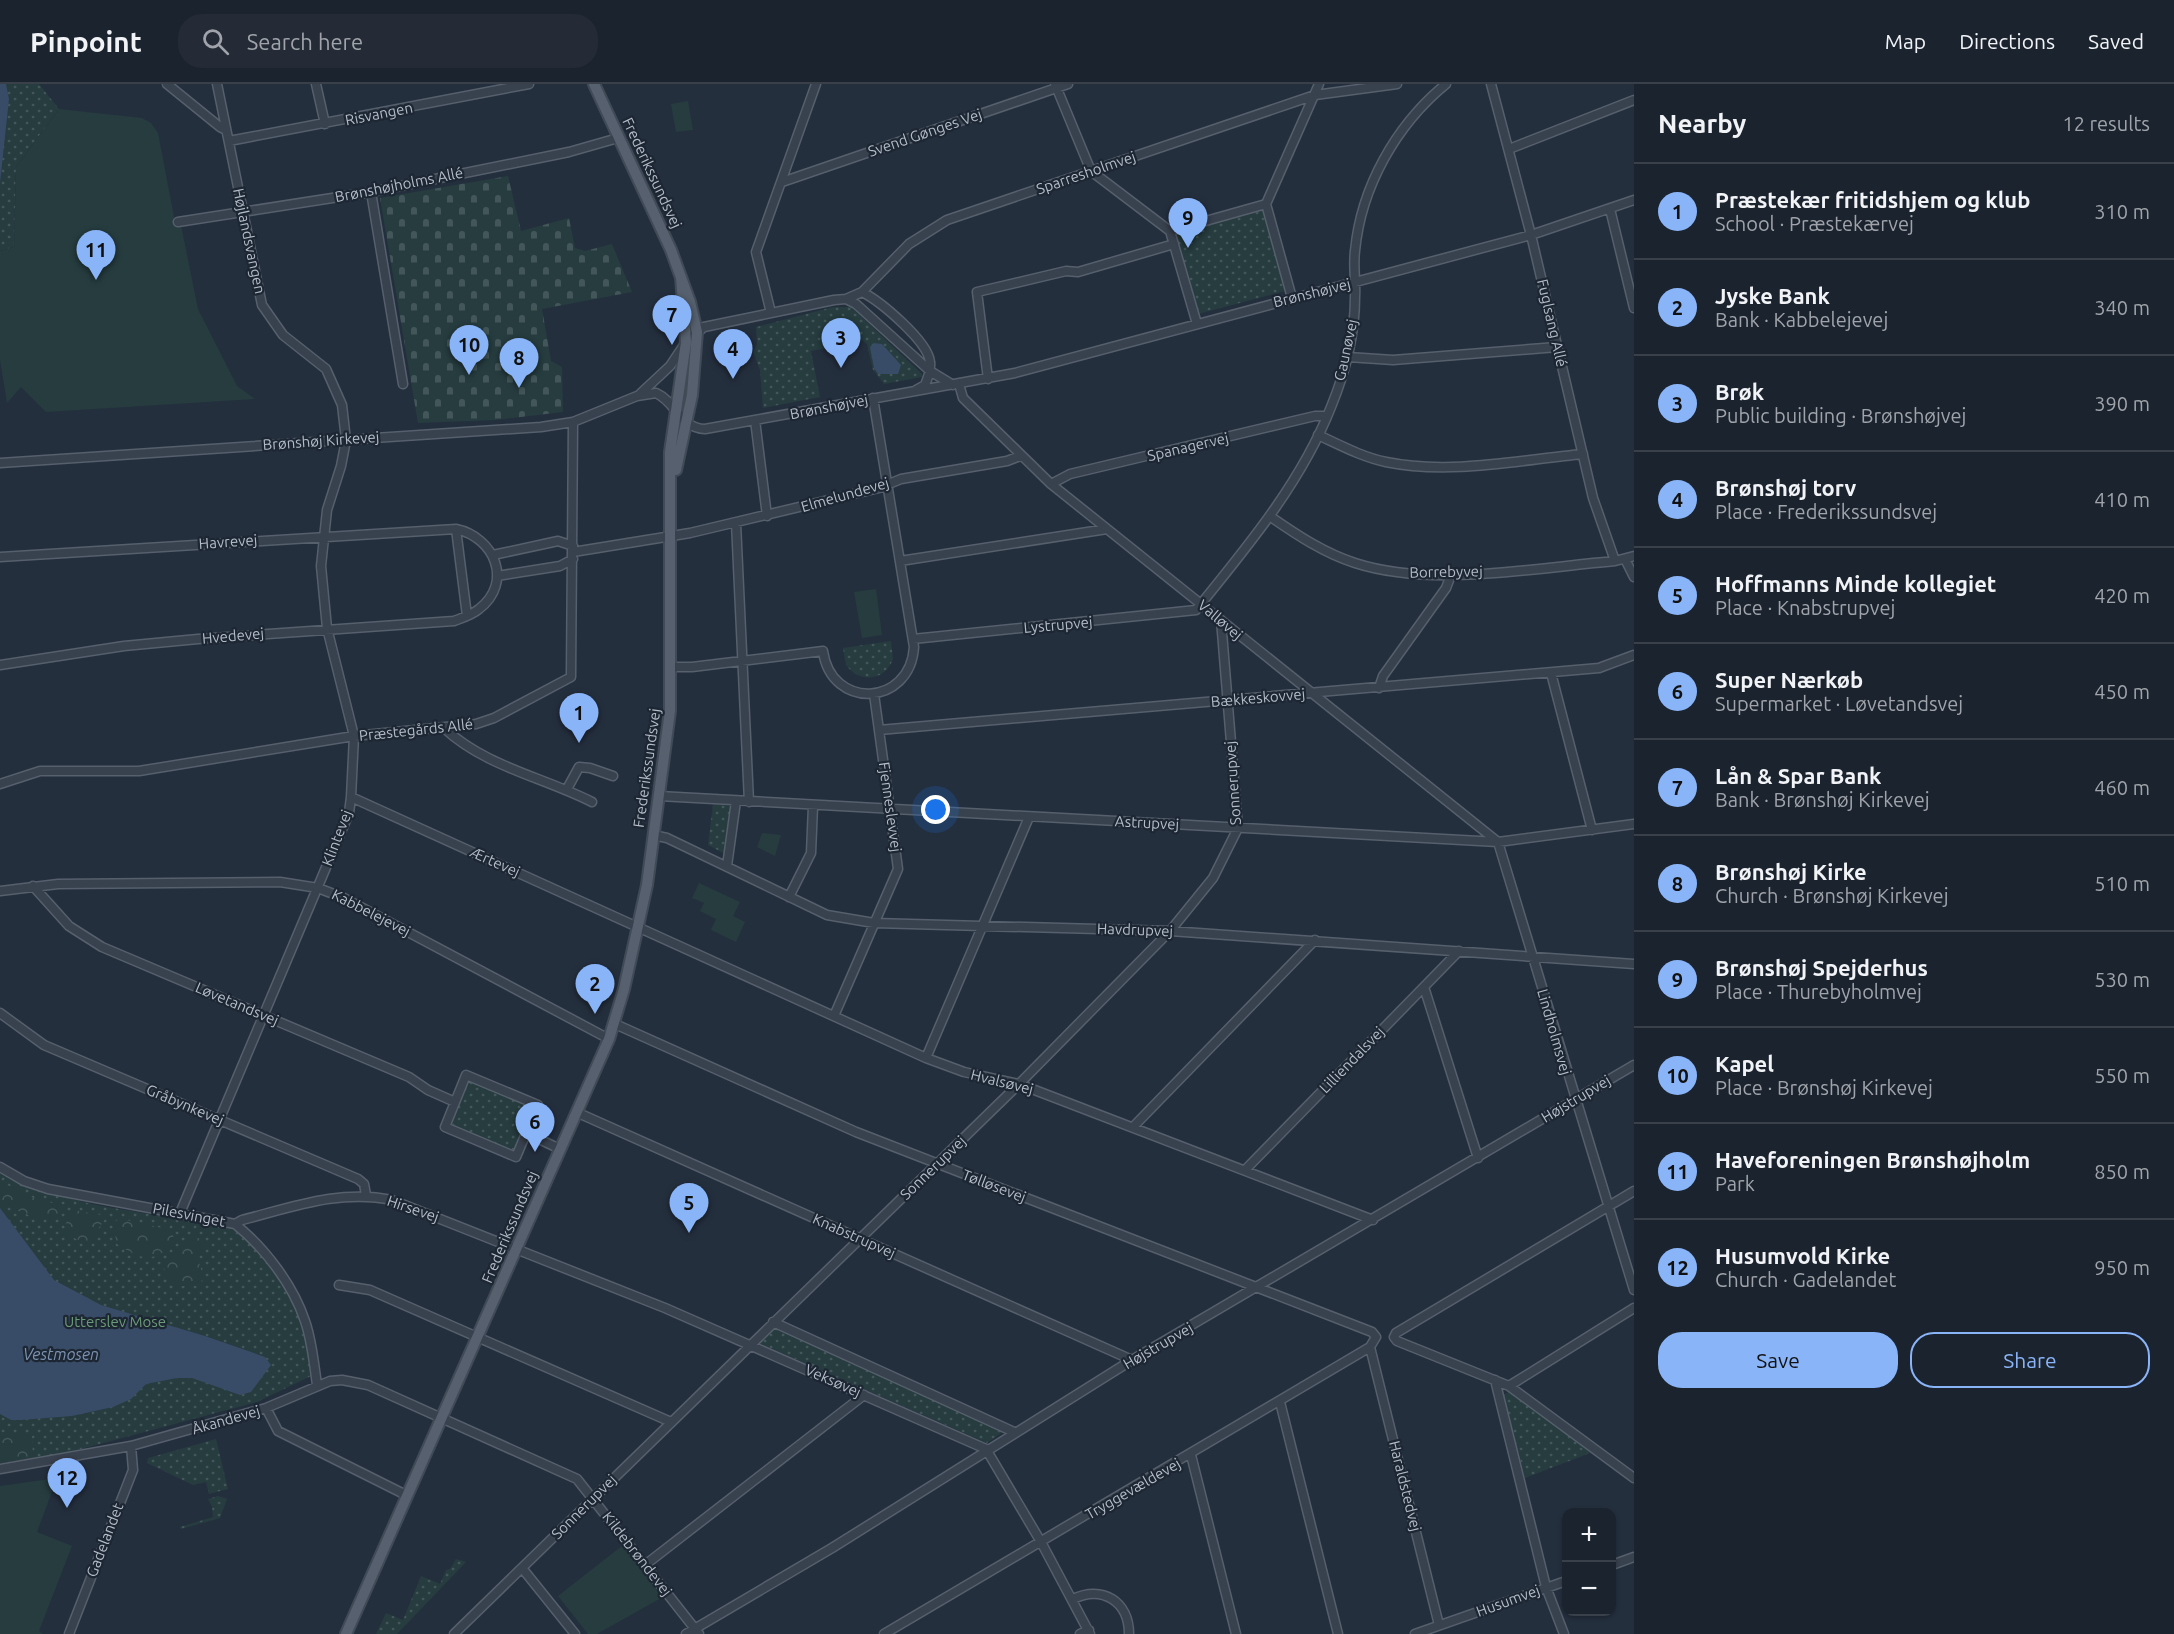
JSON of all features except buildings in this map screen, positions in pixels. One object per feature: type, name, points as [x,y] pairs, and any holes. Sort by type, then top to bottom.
[{"type":"main road","name":"Frederikssundsvej","points":[[594,84],[651,204],[681,277],[697,332],[696,368],[671,494]]},
{"type":"main road","name":"Frederikssundsvej","points":[[346,1634],[406,1495],[518,1249],[615,1024],[638,927],[670,711],[670,452],[686,342],[681,277]]},
{"type":"street","points":[[167,84],[226,130]]},
{"type":"street","name":"Højlandsvangen","points":[[217,84],[262,305],[283,335],[315,357],[330,374],[342,405],[346,440]]},
{"type":"street","points":[[316,84],[325,124]]},
{"type":"street","name":"Risvangen","points":[[229,141],[529,84]]},
{"type":"street","points":[[771,313],[756,252],[816,84]]},
{"type":"street","name":"Svend Gønges Vej","points":[[782,182],[1055,86],[1068,84]]},
{"type":"street","points":[[1292,298],[1266,204],[1319,84]]},
{"type":"street","name":"Sparresholmvej","points":[[697,332],[744,317],[846,299],[862,292],[909,244],[946,220],[1315,95],[1347,87],[1397,84]]},
{"type":"street","name":"Gaunøvej","points":[[1201,604],[1271,517],[1327,416],[1348,357],[1355,299],[1354,254],[1358,227],[1383,163],[1399,133],[1421,106],[1445,84]]},
{"type":"street","name":"Fuglsang Allé","points":[[1491,84],[1531,236],[1596,506],[1615,561]]},
{"type":"street","points":[[1055,86],[1091,171],[1170,231],[1197,324]]},
{"type":"street","points":[[1509,149],[1634,100]]},
{"type":"street","name":"Brønshøjholms Allé","points":[[178,222],[371,192],[569,152],[618,138]]},
{"type":"street","points":[[371,192],[404,384]]},
{"type":"street","name":"Brønshøjvej","points":[[685,423],[705,429],[873,398],[988,380],[1531,236],[1634,200]]},
{"type":"street","points":[[1170,231],[1266,204]]},
{"type":"street","points":[[1610,209],[1634,308]]},
{"type":"street","points":[[988,380],[977,292],[1066,271],[1078,272],[1174,244]]},
{"type":"street","points":[[862,292],[874,298],[924,347],[930,360],[930,371],[925,385],[904,393]]},
{"type":"street","points":[[846,299],[865,311],[930,371],[956,384]]},
{"type":"street","name":"Brønshøj Kirkevej","points":[[0,463],[541,427],[573,422],[637,396],[670,366],[686,342],[697,332]]},
{"type":"street","points":[[1348,357],[1393,360],[1557,347]]},
{"type":"street","name":"Valløvej","points":[[956,384],[963,398],[1051,484],[1498,842]]},
{"type":"street","points":[[637,396],[656,393],[677,412],[685,423]]},
{"type":"street","points":[[671,667],[742,662],[823,651],[826,667],[842,686],[857,693],[874,694],[897,684],[908,672],[913,656],[913,639],[873,398]]},
{"type":"street","name":"Spanagervej","points":[[1051,484],[1070,474],[1314,416],[1327,416]]},
{"type":"street","points":[[755,420],[767,516]]},
{"type":"street","name":"Præstegårds Allé","points":[[0,784],[40,771],[139,771],[354,736],[476,724],[494,718],[571,677],[573,422]]},
{"type":"street","points":[[1318,435],[1360,454],[1410,466],[1443,468],[1583,454]]},
{"type":"street","name":"Klintevej","points":[[180,1213],[349,813],[354,736],[327,628],[322,595],[322,536],[346,440]]},
{"type":"street","name":"Elmelundevej","points":[[573,552],[736,523],[901,479],[1007,461],[1020,456]]},
{"type":"street","name":"Borrebyvej","points":[[1271,517],[1302,539],[1353,563],[1394,572],[1451,575],[1630,558]]},
{"type":"street","points":[[736,523],[749,802]]},
{"type":"street","points":[[456,529],[478,537],[493,555],[497,576],[488,601],[467,616],[456,529]]},
{"type":"street","name":"Havrevej","points":[[0,557],[456,529]]},
{"type":"street","points":[[900,561],[1107,530]]},
{"type":"street","points":[[493,555],[558,541],[573,552],[560,566],[497,576]]},
{"type":"street","points":[[1630,558],[1634,577]]},
{"type":"street","points":[[1379,688],[1383,676],[1446,588],[1451,575]]},
{"type":"street","name":"Lystrupvej","points":[[913,639],[1176,614],[1196,610],[1201,604]]},
{"type":"street","name":"Hvedevej","points":[[0,665],[124,646],[327,628],[442,622],[467,616]]},
{"type":"street","name":"Sonnerupvej","points":[[454,1634],[858,1238],[1020,1084],[1170,931],[1213,878],[1238,828],[1221,620]]},
{"type":"street","name":"Bækkeskovvej","points":[[879,730],[1551,673],[1599,668],[1634,655]]},
{"type":"street","points":[[1551,673],[1592,830]]},
{"type":"street","name":"Fjenneslevvej","points":[[834,1016],[898,869],[874,694]]},
{"type":"street","points":[[444,728],[463,746],[536,780],[567,789],[592,802]]},
{"type":"street","points":[[567,789],[579,767],[590,768],[613,777]]},
{"type":"street","name":"Astrupvej","points":[[659,796],[1498,842],[1634,824]]},
{"type":"street","name":"Ærtevej","points":[[351,797],[638,927]]},
{"type":"street","points":[[727,866],[736,801]]},
{"type":"street","points":[[789,897],[811,853],[813,806]]},
{"type":"street","points":[[926,1058],[1029,817]]},
{"type":"street","name":"Havdrupvej","points":[[653,835],[667,838],[827,915],[874,923],[1170,931],[1634,964]]},
{"type":"street","name":"Lindholmsvej","points":[[1498,842],[1574,1100],[1634,1290]]},
{"type":"street","name":"Kabbelejevej","points":[[0,891],[33,886],[280,882],[318,888],[345,898],[609,1039]]},
{"type":"street","name":"Løvetandsvej","points":[[33,886],[69,926],[102,947],[409,1077],[428,1090],[455,1102]]},
{"type":"street","name":"Hvalsøvej","points":[[638,927],[926,1058],[964,1072],[1020,1084],[1373,1220]]},
{"type":"street","points":[[1133,1127],[1315,940]]},
{"type":"street","name":"Lilliendalsvej","points":[[1245,1170],[1459,951]]},
{"type":"street","points":[[1424,987],[1478,1158]]},
{"type":"street","name":"Gråbynkevej","points":[[0,1013],[44,1045],[358,1179],[364,1185],[366,1195]]},
{"type":"street","name":"Tølløsevej","points":[[615,1024],[856,1132],[1372,1332],[1376,1337]]},
{"type":"street","name":"Højstrupvej","points":[[686,1634],[697,1631],[1132,1360],[1634,1065]]},
{"type":"street","points":[[466,1075],[538,1105],[516,1157],[445,1127],[455,1102],[466,1075]]},
{"type":"street","name":"Knabstrupvej","points":[[576,1112],[1132,1360]]},
{"type":"street","points":[[526,1133],[560,1149]]},
{"type":"street","name":"Pilesvinget","points":[[0,1167],[24,1181],[48,1189],[235,1224],[251,1236],[299,1305],[306,1323],[317,1385]]},
{"type":"street","points":[[1634,1191],[1396,1332],[1394,1337],[1397,1341],[1509,1386],[1634,1478]]},
{"type":"street","name":"Hirsevej","points":[[235,1224],[242,1220],[333,1197],[366,1195],[392,1200],[518,1249]]},
{"type":"street","name":"Veksøvej","points":[[518,1249],[750,1345],[986,1449]]},
{"type":"street","points":[[339,1286],[370,1290],[671,1422]]},
{"type":"street","points":[[1509,1386],[1634,1308]]},
{"type":"street","name":"Veksøvej","points":[[772,1322],[1014,1432]]},
{"type":"street","name":"Tryggevældevej","points":[[884,1634],[1280,1402],[1370,1347],[1376,1337]]},
{"type":"street","name":"Haraldstedvej","points":[[1370,1347],[1439,1625]]},
{"type":"street","name":"Åkandevej","points":[[0,1469],[131,1446],[266,1408],[317,1385],[342,1380],[368,1384],[442,1418]]},
{"type":"street","points":[[1495,1380],[1546,1587],[1564,1634]]},
{"type":"street","points":[[645,1565],[864,1395]]},
{"type":"street","points":[[1280,1402],[1338,1634]]},
{"type":"street","points":[[266,1408],[278,1431],[406,1495]]},
{"type":"street","name":"Kildebrøndevej","points":[[442,1418],[577,1479],[697,1631]]},
{"type":"street","name":"Gadelandet","points":[[69,1634],[133,1470],[131,1446]]},
{"type":"street","points":[[986,1449],[1073,1599],[1086,1633]]},
{"type":"street","points":[[1191,1455],[1236,1634]]},
{"type":"street","points":[[1616,1563],[1634,1557]]},
{"type":"street","points":[[1616,1564],[1634,1564]]},
{"type":"street","points":[[522,1568],[575,1634]]},
{"type":"street","name":"Husumvej","points":[[1415,1634],[1562,1582]]},
{"type":"street","points":[[1073,1599],[1096,1593],[1117,1601],[1129,1622],[1129,1634]]},
{"type":"green space","points":[[0,84],[39,84],[59,109],[16,167],[14,247],[0,251]]},
{"type":"green space","points":[[688,101],[693,130],[676,132],[671,104]]},
{"type":"green space","points":[[59,109],[142,118],[151,123],[158,133],[175,222],[181,225],[198,309],[237,386],[255,399],[46,412],[21,387],[7,403],[0,360],[0,251],[14,247],[16,167]]},
{"type":"green space","points":[[508,176],[521,231],[569,218],[575,248],[585,251],[612,244],[632,292],[542,309],[551,361],[562,367],[563,412],[494,420],[418,423],[380,198]]},
{"type":"green space","points":[[1262,209],[1285,291],[1198,314],[1176,233]]},
{"type":"green space","points":[[833,307],[851,307],[922,374],[922,377],[884,384],[873,370],[867,344],[862,340],[811,351],[820,397],[763,408],[760,370],[753,352],[757,344],[756,327]]},
{"type":"green space","points":[[876,589],[882,635],[862,638],[854,592]]},
{"type":"green space","points":[[891,641],[893,659],[884,672],[878,676],[858,675],[846,665],[843,648]]},
{"type":"green space","points":[[713,804],[732,806],[725,854],[708,845]]},
{"type":"green space","points":[[762,833],[781,835],[775,856],[757,847]]},
{"type":"green space","points":[[699,883],[740,902],[733,916],[745,922],[736,942],[711,930],[716,919],[700,911],[704,903],[692,898]]},
{"type":"green space","points":[[468,1081],[533,1106],[512,1153],[448,1125]]},
{"type":"green space","name":"Utterslev Mose","points":[[0,1173],[27,1185],[83,1202],[228,1226],[263,1257],[290,1296],[304,1331],[311,1376],[257,1402],[66,1453],[0,1463]]},
{"type":"green space","points":[[0,1181],[28,1196],[63,1206],[60,1219],[39,1219],[0,1204]]},
{"type":"green space","points":[[73,1210],[107,1216],[88,1244],[65,1234],[65,1225]]},
{"type":"green space","points":[[118,1218],[171,1230],[176,1243],[153,1257],[134,1254],[117,1244],[113,1227]]},
{"type":"green space","points":[[190,1235],[206,1241],[197,1258],[201,1268],[202,1286],[175,1286],[164,1269],[166,1259],[184,1249]]},
{"type":"green space","points":[[773,1328],[1002,1428],[1004,1431],[987,1443],[759,1343]]},
{"type":"green space","points":[[1509,1392],[1590,1453],[1525,1478],[1503,1395]]},
{"type":"green space","points":[[0,1432],[32,1436],[33,1458],[0,1463]]},
{"type":"green space","points":[[216,1439],[228,1489],[209,1494],[206,1482],[193,1485],[147,1463],[148,1458]]},
{"type":"green space","points":[[57,1478],[37,1532],[72,1546],[39,1631],[43,1634],[0,1634],[0,1486]]},
{"type":"green space","points":[[218,1496],[227,1499],[220,1518],[181,1529],[180,1527],[213,1517],[208,1499]]},
{"type":"green space","points":[[623,1545],[663,1597],[597,1634],[588,1634],[558,1596]]},
{"type":"green space","points":[[456,1559],[466,1562],[397,1634],[376,1634],[386,1613],[403,1620],[421,1576],[440,1584],[446,1570],[450,1569]]},
{"type":"water","points":[[0,84],[6,84],[9,99],[0,183]]},
{"type":"water","points":[[874,343],[882,344],[901,365],[898,374],[878,374],[874,368],[870,347]]},
{"type":"water","name":"Vestmosen","points":[[0,1208],[54,1280],[101,1305],[205,1336],[265,1357],[271,1365],[251,1392],[240,1395],[192,1378],[177,1378],[146,1384],[131,1399],[113,1407],[72,1416],[11,1420],[0,1414]]},
{"type":"place","name":"Brønshøj Spejderhus","points":[[1188,248]]},
{"type":"place","name":"Haveforeningen Brønshøjholm","points":[[96,280]]},
{"type":"place","name":"Lån & Spar Bank","points":[[672,345]]},
{"type":"place","name":"Brøk","points":[[841,368]]},
{"type":"place","name":"Kapel","points":[[469,375]]},
{"type":"place","name":"Brønshøj torv","points":[[733,379]]},
{"type":"place","name":"Brønshøj Kirke","points":[[519,388]]},
{"type":"place","name":"Præstekær fritidshjem og klub","points":[[579,743]]},
{"type":"place","name":"Jyske Bank","points":[[595,1014]]},
{"type":"place","name":"Super Nærkøb","points":[[535,1152]]},
{"type":"place","name":"Hoffmanns Minde kollegiet","points":[[689,1233]]},
{"type":"place","name":"Husumvold Kirke","points":[[67,1508]]}]
